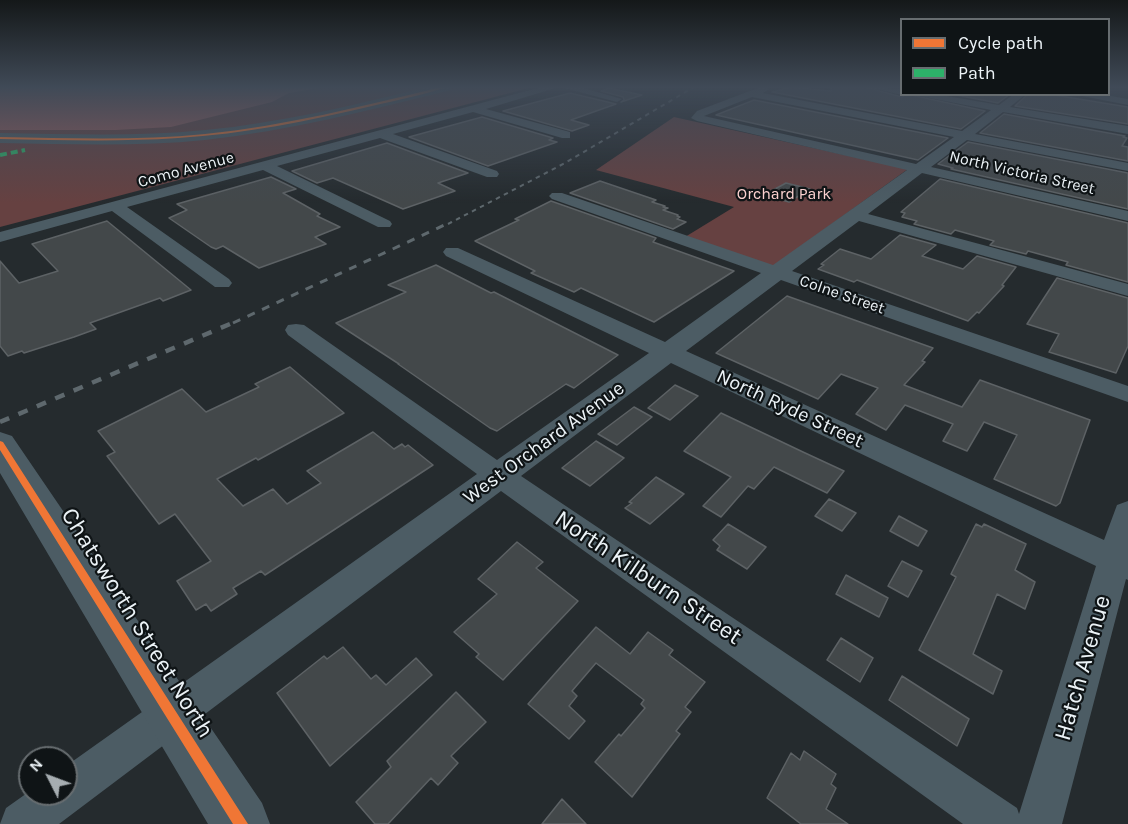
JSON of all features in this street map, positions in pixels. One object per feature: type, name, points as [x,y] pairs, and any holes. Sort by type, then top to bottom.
[{"type":"street","points":[[0,138],[143,139],[230,132],[275,125]]},
{"type":"street","name":"Como Avenue","points":[[0,237],[413,125]]},
{"type":"street","points":[[532,125],[566,135]]},
{"type":"street","name":"North Victoria Street","points":[[729,125],[1128,216]]},
{"type":"street","points":[[911,125],[1128,167]]},
{"type":"street","name":"West Orchard Avenue","points":[[78,783],[979,125]]},
{"type":"street","points":[[1101,125],[1128,130]]},
{"type":"street","points":[[381,134],[492,174]]},
{"type":"street","points":[[264,166],[384,224]]},
{"type":"street","name":"Colne Street","points":[[557,196],[1128,394]]},
{"type":"street","points":[[115,206],[222,283]]},
{"type":"street","points":[[854,215],[1128,290]]},
{"type":"street","name":"North Ryde Street","points":[[452,252],[1121,562]]},
{"type":"street","name":"North Kilburn Street","points":[[296,330],[499,476],[776,665],[1001,824]]},
{"type":"street","name":"Chatsworth Street North","points":[[0,444],[241,824]]},
{"type":"street","name":"Hatch Avenue","points":[[1039,824],[1121,562],[1128,513]]},
{"type":"street","name":"West Orchard Avenue","points":[[22,824],[47,806]]},
{"type":"green space","points":[[0,125],[387,125],[0,227]]},
{"type":"green space","name":"Orchard Park","points":[[662,125],[712,125],[908,169],[772,267],[685,237],[734,207],[596,170]]},
{"type":"shaded area","points":[[0,125],[177,125],[116,130],[0,130]]},
{"type":"building","points":[[451,125],[511,125],[553,138],[549,140],[557,142],[488,166],[409,137]]},
{"type":"building","points":[[553,125],[588,125],[572,131]]},
{"type":"building","points":[[763,125],[884,125],[948,138],[918,160]]},
{"type":"building","points":[[943,125],[966,125],[961,129]]},
{"type":"building","points":[[990,125],[1067,125],[1125,136],[1123,137],[1127,138],[1122,146],[1128,147],[1128,161],[980,133]]},
{"type":"building","points":[[968,142],[1128,173],[1128,209],[951,169],[953,168],[938,164]]},
{"type":"building","points":[[387,143],[468,173],[438,183],[455,191],[403,209],[333,178],[317,183],[292,171]]},
{"type":"building","points":[[271,177],[296,189],[283,193],[320,214],[317,216],[340,227],[315,237],[326,244],[259,268],[223,246],[216,249],[211,247],[169,218],[187,210],[177,204]]},
{"type":"building","points":[[940,179],[1128,223],[1128,282],[1066,265],[1068,262],[1028,251],[1026,254],[990,245],[994,241],[955,230],[951,234],[914,224],[917,221],[902,217],[905,213],[901,212]]},
{"type":"building","points":[[600,181],[656,200],[652,202],[665,206],[663,207],[668,208],[663,210],[678,215],[680,217],[677,219],[686,222],[673,229],[570,193]]},
{"type":"building","points":[[786,183],[810,189],[789,202],[764,195]]},
{"type":"building","points":[[551,201],[656,238],[653,242],[734,271],[654,322],[581,288],[574,292],[531,273],[535,271],[475,241],[519,220],[515,219]]},
{"type":"building","points":[[107,221],[191,290],[163,301],[160,298],[90,323],[96,329],[74,337],[8,356],[0,346],[0,261],[19,283],[58,271],[32,244]]},
{"type":"building","points":[[900,235],[936,245],[922,256],[963,269],[977,256],[1016,267],[1002,285],[1004,286],[979,313],[977,312],[968,321],[857,280],[854,282],[818,269],[840,249],[871,259]]},
{"type":"building","points":[[436,265],[618,355],[574,388],[566,384],[497,431],[490,428],[336,323],[406,292],[388,285]]},
{"type":"building","points":[[1057,278],[1128,298],[1128,346],[1116,373],[1049,352],[1059,334],[1027,324]]},
{"type":"building","points":[[787,296],[933,348],[922,361],[925,362],[904,385],[962,407],[980,380],[1090,420],[1060,503],[1056,506],[994,479],[1017,435],[984,422],[967,451],[943,441],[953,424],[905,405],[886,430],[856,414],[878,388],[841,374],[818,399],[716,353]]},
{"type":"building","points":[[290,367],[344,413],[258,460],[256,458],[217,479],[243,506],[273,489],[287,504],[321,483],[307,471],[373,432],[394,449],[402,444],[405,447],[408,445],[433,465],[265,575],[261,571],[233,588],[237,594],[211,611],[206,604],[196,610],[177,581],[211,561],[175,514],[159,524],[107,456],[115,452],[98,431],[182,389],[206,412],[259,387],[255,384]]},
{"type":"building","points":[[675,385],[698,396],[670,420],[648,408]]},
{"type":"building","points":[[634,407],[652,417],[617,445],[598,434]]},
{"type":"building","points":[[721,413],[844,471],[827,493],[774,467],[754,489],[748,486],[721,517],[703,506],[731,477],[684,451]]},
{"type":"building","points":[[596,441],[624,458],[590,486],[562,468]]},
{"type":"building","points":[[656,477],[684,494],[650,524],[625,508]]},
{"type":"building","points":[[829,499],[856,513],[842,531],[815,516]]},
{"type":"building","points":[[899,516],[927,531],[918,546],[890,531]]},
{"type":"building","points":[[728,524],[766,547],[747,569],[717,550],[720,546],[713,540]]},
{"type":"building","points":[[976,524],[982,527],[984,524],[1026,544],[1015,570],[1035,582],[1025,609],[997,594],[973,654],[1002,671],[993,694],[919,650],[956,577],[951,574]]},
{"type":"building","points":[[517,542],[543,562],[536,568],[578,601],[503,680],[476,657],[479,654],[454,632],[497,594],[478,579]]},
{"type":"building","points":[[902,561],[922,571],[908,597],[888,586]]},
{"type":"building","points":[[846,575],[888,598],[879,617],[836,594]]},
{"type":"building","points":[[596,627],[630,654],[648,632],[673,650],[669,655],[705,682],[685,707],[691,712],[676,731],[680,734],[632,797],[595,762],[645,708],[641,704],[644,700],[596,663],[572,691],[577,696],[569,706],[585,721],[569,739],[528,704]]},
{"type":"building","points":[[841,638],[873,658],[860,682],[827,660]]},
{"type":"building","points":[[343,647],[371,679],[376,675],[386,685],[416,658],[432,675],[330,766],[277,693],[324,656],[327,659]]},
{"type":"building","points":[[902,676],[969,719],[957,746],[889,700]]},
{"type":"building","points":[[456,692],[486,722],[451,756],[458,763],[438,785],[431,778],[388,824],[375,824],[356,802],[391,767],[387,761]]},
{"type":"building","points":[[804,751],[836,774],[831,784],[836,788],[826,809],[848,824],[801,824],[767,798],[791,753],[800,760]]},
{"type":"building","points":[[562,799],[586,824],[542,824]]},
{"type":"railway","points":[[448,224],[565,163],[629,125]]},
{"type":"railway","points":[[233,323],[451,222]]},
{"type":"railway","points":[[0,422],[237,321]]},
{"type":"marked path","points":[[0,155],[25,150]]},
{"type":"cycle path","points":[[0,138],[179,137],[269,125]]},
{"type":"cycle path","points":[[0,444],[241,824]]}]
